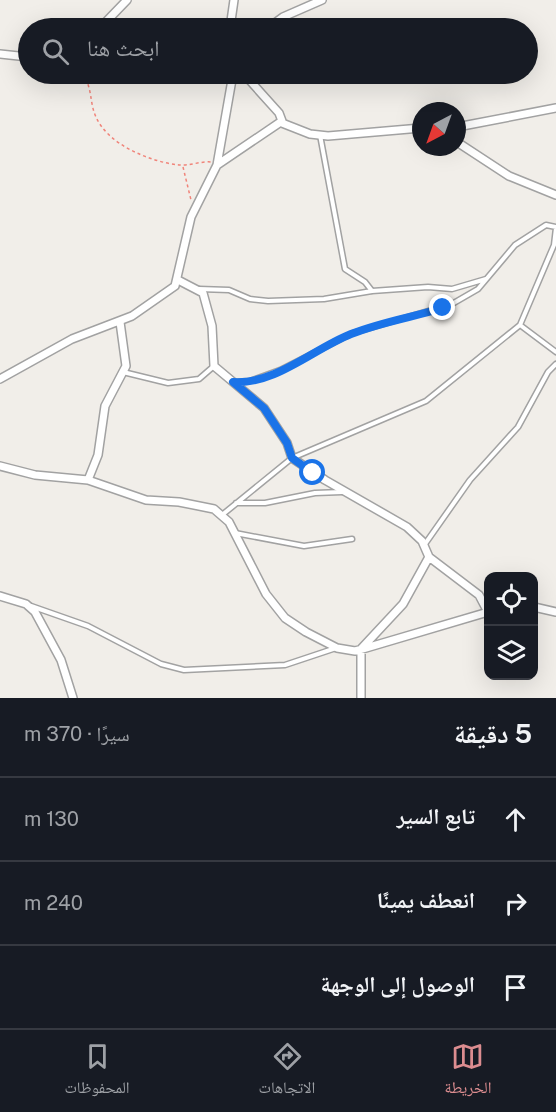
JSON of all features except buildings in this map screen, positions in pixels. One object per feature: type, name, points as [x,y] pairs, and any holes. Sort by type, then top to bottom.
[{"type":"street","points":[[110,18],[127,0]]},
{"type":"street","points":[[231,18],[234,0]]},
{"type":"street","points":[[283,18],[322,0]]},
{"type":"street","points":[[0,54],[18,56]]},
{"type":"street","points":[[0,379],[72,339],[103,326],[120,322],[170,292],[178,280],[178,272],[196,205],[217,165],[231,84]]},
{"type":"street","points":[[253,84],[279,113],[282,123]]},
{"type":"street","points":[[466,125],[521,112],[556,108]]},
{"type":"street","points":[[217,165],[282,123]]},
{"type":"street","points":[[282,123],[320,135],[412,129]]},
{"type":"street","points":[[466,148],[509,176],[556,195]]},
{"type":"street","points":[[178,280],[204,293],[210,317],[214,366],[264,408],[287,443],[292,458],[345,492],[399,521],[424,543],[429,557],[479,595],[484,604]]},
{"type":"street","points":[[88,480],[98,455],[105,406],[126,366],[120,322]]},
{"type":"street","points":[[0,466],[35,475],[88,480],[137,498],[192,504],[214,509],[222,515],[236,533],[266,594],[276,608],[294,625],[337,648],[361,650],[484,613]]},
{"type":"street","points":[[361,698],[361,650],[403,604],[429,557]]},
{"type":"street","points":[[0,596],[29,606],[61,660],[73,698]]},
{"type":"street","points":[[538,608],[556,612]]},
{"type":"lane","points":[[320,135],[345,269],[365,282],[372,291]]},
{"type":"lane","points":[[222,515],[292,458],[426,401],[520,326],[552,250],[556,227],[546,225],[515,245],[472,294],[443,308],[352,333],[280,370],[250,381],[233,382]]},
{"type":"lane","points":[[198,289],[229,290],[250,299],[268,301],[324,299],[372,291],[428,287],[452,289],[487,279]]},
{"type":"lane","points":[[520,326],[556,352]]},
{"type":"lane","points":[[424,543],[470,480],[518,427],[548,372],[556,364]]},
{"type":"lane","points":[[123,372],[168,383],[199,379],[214,366]]},
{"type":"lane","points":[[236,503],[265,503],[324,492],[345,492]]},
{"type":"lane","points":[[236,533],[304,546],[352,539]]},
{"type":"lane","points":[[29,606],[88,626],[161,664],[184,670],[285,665],[337,648]]},
{"type":"path","points":[[88,84],[91,88],[93,111],[103,128],[121,144],[182,166],[203,161],[217,165]]},
{"type":"path","points":[[182,166],[188,195],[196,205]]},
{"type":"route","points":[[313,473],[292,458],[287,443],[264,408],[254,397],[233,382],[250,381],[280,370],[352,333],[443,308]]}]
